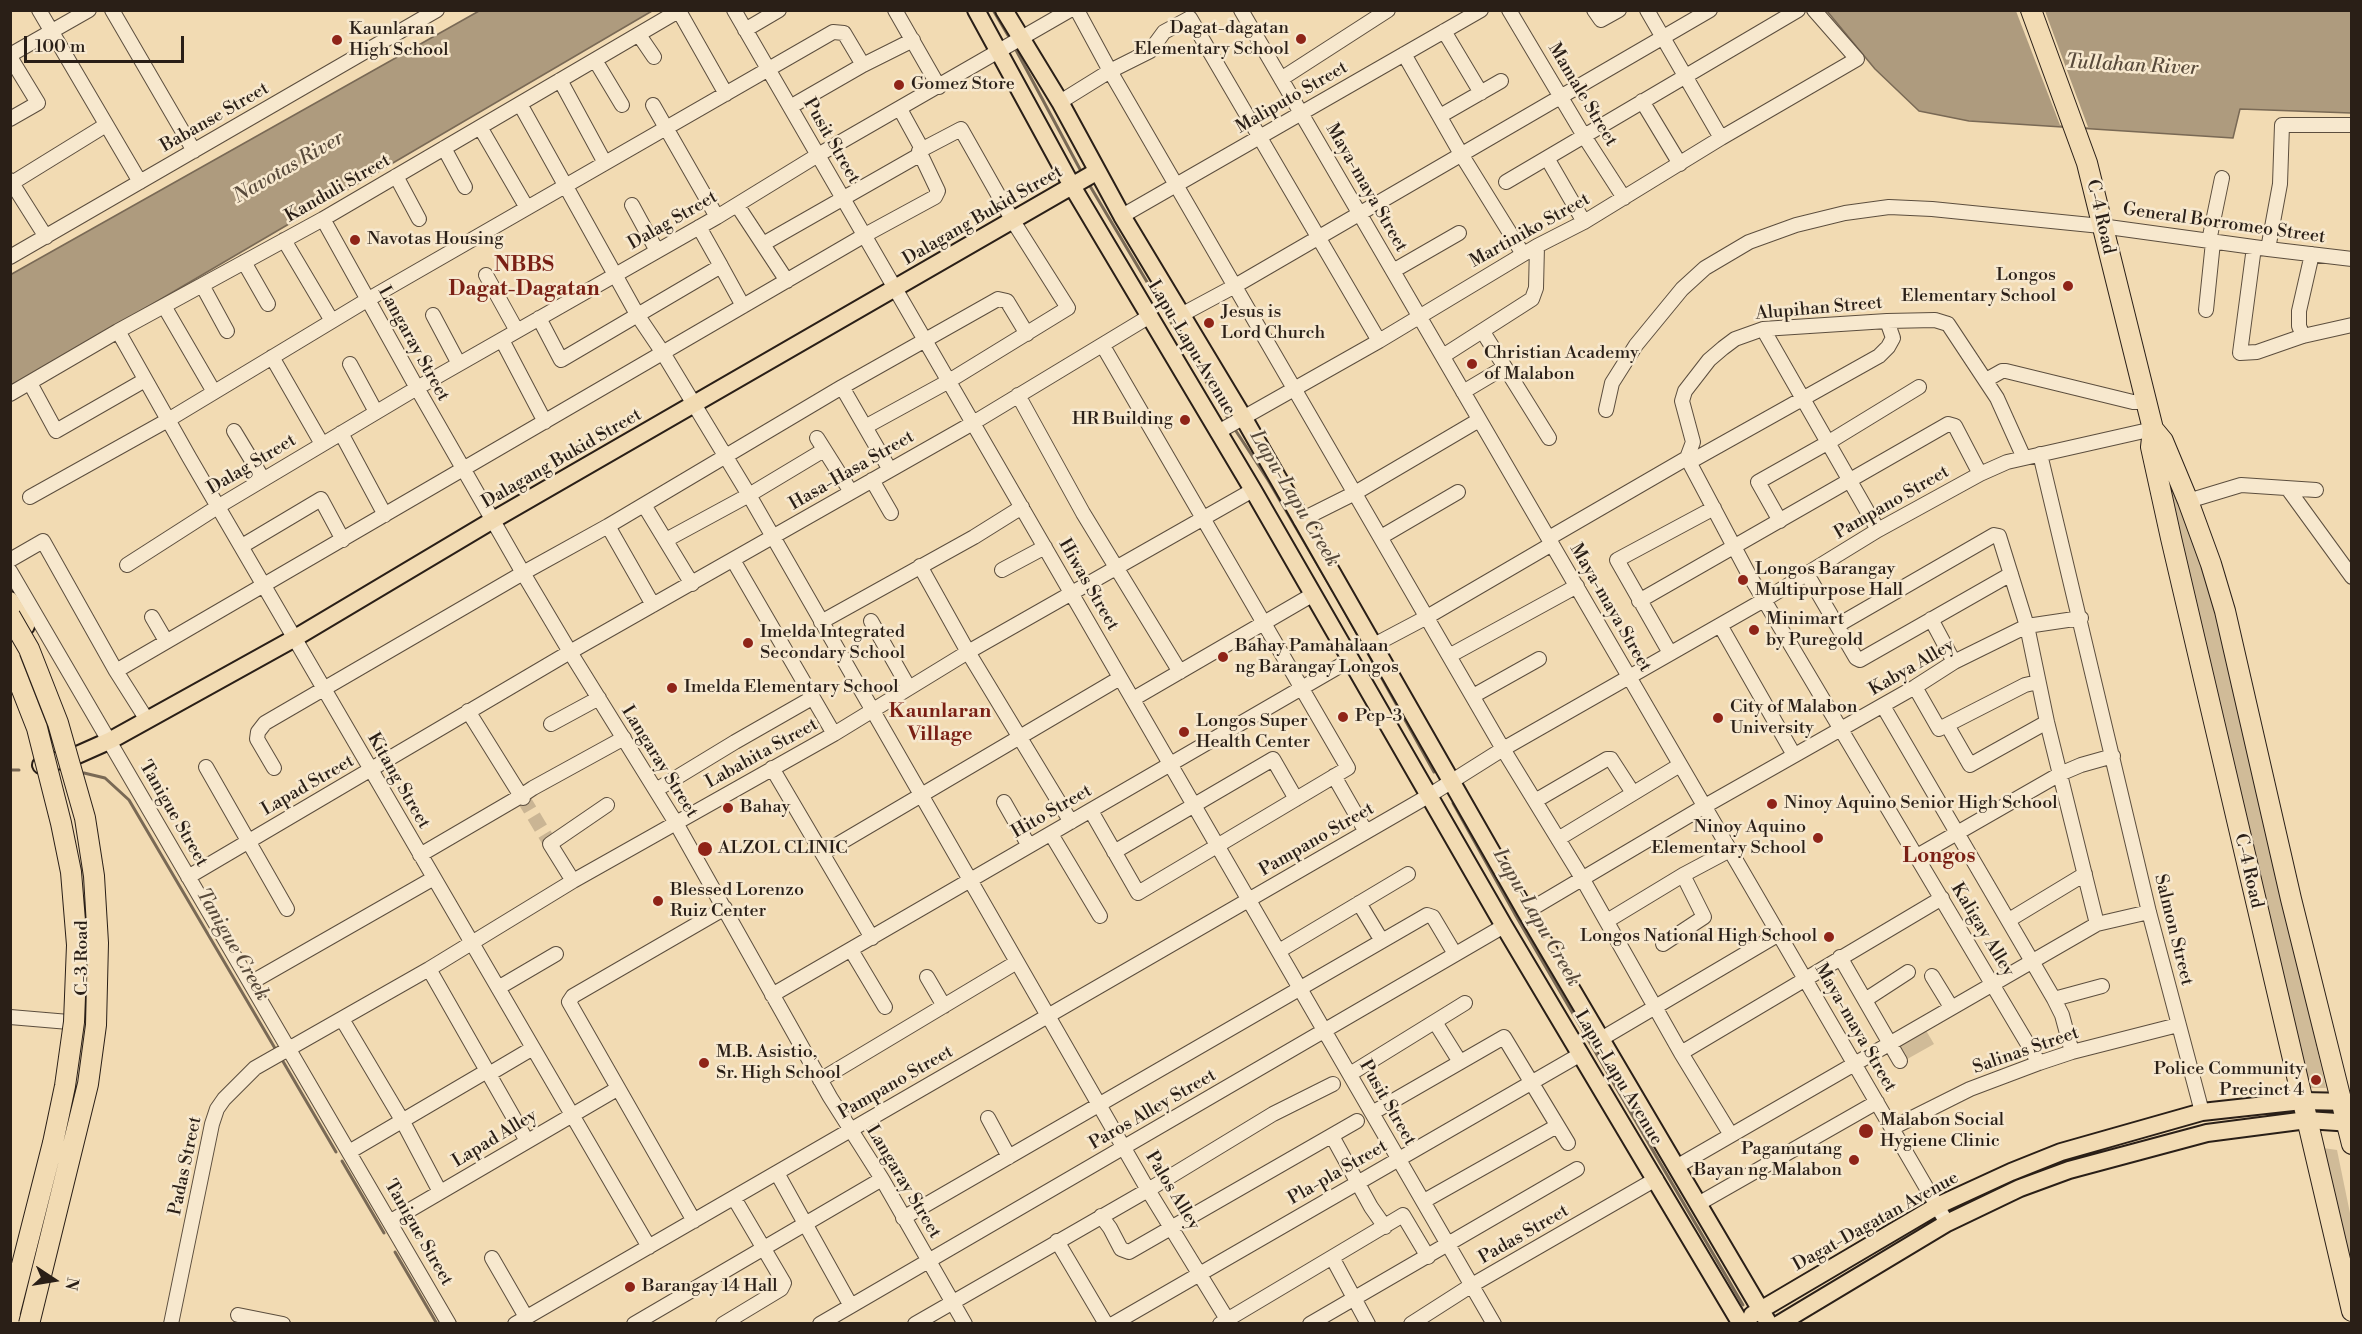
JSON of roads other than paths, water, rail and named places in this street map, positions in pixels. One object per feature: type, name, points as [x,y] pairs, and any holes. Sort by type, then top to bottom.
[{"type":"highway","name":"C-4 Road","points":[[2031,10],[2087,163],[2153,429],[2151,447],[2166,515],[2352,1311]]},
{"type":"highway","name":"C-4 Road","points":[[2153,429],[2163,441],[2188,501],[2211,564],[2225,612],[2346,1102],[2352,1144]]},
{"type":"highway","points":[[10,616],[29,649],[58,723],[85,818],[94,876],[98,943],[96,1026],[88,1084],[29,1323]]},
{"type":"highway","points":[[10,659],[37,728],[61,823],[71,872],[77,945],[74,1022],[65,1086],[10,1312]]},
{"type":"main road","name":"Lapu-Lapu Avenue","points":[[976,10],[1072,186],[1150,316],[1301,520],[1526,912],[1765,1317]]},
{"type":"main road","name":"Lapu-Lapu Avenue","points":[[1004,10],[1060,102],[1096,172],[1181,315],[1230,425],[1253,490],[1504,926],[1740,1323]]},
{"type":"main road","name":"Dalagang Bukid Street","points":[[41,765],[75,756],[111,740],[295,638],[493,520],[1096,172]]},
{"type":"main road","points":[[1315,599],[1342,589]]},
{"type":"main road","name":"C-3 Road","points":[[10,600],[48,673],[93,816],[105,949],[102,1029],[93,1085],[35,1323]]},
{"type":"main road","name":"C-3 Road","points":[[10,674],[26,711],[41,765],[66,876],[71,944],[69,1022],[61,1082],[10,1290]]},
{"type":"main road","points":[[66,876],[99,869]]},
{"type":"main road","name":"Dagat-Dagatan Avenue","points":[[1740,1323],[1765,1317],[1937,1206],[2061,1152],[2202,1112],[2302,1101],[2346,1102]]},
{"type":"main road","name":"Dagat-Dagatan Avenue","points":[[1779,1323],[1947,1223],[2020,1188],[2069,1170],[2206,1133],[2307,1120],[2349,1123]]},
{"type":"street","points":[[39,10],[140,182]]},
{"type":"street","points":[[10,118],[38,103],[10,56],[88,10]]},
{"type":"street","points":[[112,10],[194,151]]},
{"type":"street","name":"Babanse Street","points":[[10,257],[437,10]]},
{"type":"street","name":"Pusit Street","points":[[734,10],[896,289]]},
{"type":"street","points":[[745,30],[779,10]]},
{"type":"street","points":[[895,10],[939,87]]},
{"type":"street","name":"Dalag Street","points":[[127,565],[219,506],[376,412],[717,217],[818,155],[1070,10]]},
{"type":"street","points":[[1077,10],[1110,71],[1503,749],[1582,878],[1681,1053],[1731,1135]]},
{"type":"street","name":"Maya-maya Street","points":[[1241,10],[1947,1223]]},
{"type":"street","points":[[1281,78],[1388,10]]},
{"type":"street","name":"Maliputo Street","points":[[1122,216],[1481,10]]},
{"type":"street","name":"Mamale Street","points":[[1509,10],[1624,198]]},
{"type":"street","points":[[1594,10],[1601,20],[1618,10]]},
{"type":"street","points":[[1647,10],[1721,138]]},
{"type":"street","points":[[1181,315],[1235,286],[1317,236],[1710,10]]},
{"type":"street","points":[[1506,182],[1798,10]]},
{"type":"street","name":"Martiniko Street","points":[[1230,425],[1379,341],[1523,254],[1584,222],[1721,138],[1857,59],[1814,10]]},
{"type":"street","points":[[680,11],[726,94]]},
{"type":"street","name":"Kanduli Street","points":[[10,394],[118,331],[323,219],[680,11]]},
{"type":"street","points":[[1060,102],[1110,71],[1150,51],[1164,32],[1190,18],[1379,341]]},
{"type":"street","points":[[30,497],[168,420],[367,300],[833,32],[839,31],[846,36],[863,65]]},
{"type":"street","points":[[1444,32],[1480,93]]},
{"type":"street","points":[[639,34],[654,57]]},
{"type":"street","points":[[790,107],[863,65],[913,40]]},
{"type":"street","points":[[1404,54],[1461,154],[1523,254]]},
{"type":"street","points":[[595,60],[622,105]]},
{"type":"street","points":[[560,80],[605,163]]},
{"type":"street","points":[[1440,116],[1501,81]]},
{"type":"street","points":[[1642,101],[1680,164]]},
{"type":"street","name":"Palos Alley","points":[[520,104],[614,275],[749,495],[1148,1190],[1200,1273],[1226,1322]]},
{"type":"street","points":[[653,105],[717,217]]},
{"type":"street","points":[[116,670],[937,195],[938,191],[922,152],[900,109]]},
{"type":"street","points":[[46,237],[11,181],[106,125]]},
{"type":"street","points":[[2268,249],[2280,184],[2282,125],[2352,125]]},
{"type":"street","points":[[480,127],[527,208]]},
{"type":"street","points":[[763,243],[958,129],[963,130],[1013,221],[1068,307],[1068,310],[949,381],[866,427]]},
{"type":"street","points":[[444,148],[465,187]]},
{"type":"street","points":[[1547,158],[1584,222]]},
{"type":"street","points":[[396,176],[418,219]]},
{"type":"street","points":[[2206,310],[2211,241],[2222,178]]},
{"type":"street","points":[[632,205],[657,251]]},
{"type":"street","points":[[737,205],[787,281]]},
{"type":"street","name":"General Borromeo Street","points":[[1606,410],[1612,384],[1636,345],[1682,289],[1705,268],[1749,242],[1835,215],[1889,207],[1955,211],[2101,226],[2352,258]]},
{"type":"street","name":"Langaray Street","points":[[323,219],[523,573],[676,823],[820,1080],[882,1179],[965,1323]]},
{"type":"street","points":[[699,227],[743,306]]},
{"type":"street","points":[[1393,271],[1459,233]]},
{"type":"street","points":[[284,240],[332,321]]},
{"type":"street","points":[[1443,356],[1532,299],[1536,288],[1537,246]]},
{"type":"street","points":[[2254,247],[2240,353],[2257,352],[2302,336],[2352,325]]},
{"type":"street","points":[[2302,336],[2299,326],[2299,310],[2312,254]]},
{"type":"street","points":[[244,262],[268,304]]},
{"type":"street","points":[[539,318],[561,360],[721,266]]},
{"type":"street","points":[[486,275],[517,331]]},
{"type":"street","points":[[202,285],[227,331]]},
{"type":"street","name":"Hiwas Street","points":[[896,289],[1249,900]]},
{"type":"street","points":[[274,768],[257,739],[262,726],[644,505],[842,387],[998,299],[1006,301],[1028,334]]},
{"type":"street","points":[[164,306],[214,392]]},
{"type":"street","points":[[433,315],[459,364]]},
{"type":"street","name":"Hasa-Hasa Street","points":[[570,652],[973,423],[1150,316]]},
{"type":"street","name":"Alupihan Street","points":[[1688,459],[1693,435],[1682,401],[1685,391],[1708,360],[1735,339],[1763,329],[1935,320],[1948,324],[1986,380],[1997,398],[2024,458]]},
{"type":"street","points":[[1374,645],[1427,617],[1688,459],[1695,459],[1879,356],[1893,338],[1887,321]]},
{"type":"street","points":[[1763,329],[1878,530]]},
{"type":"street","name":"Kitang Street","points":[[118,331],[420,855],[649,1246]]},
{"type":"street","points":[[1483,332],[1549,438]]},
{"type":"street","points":[[502,340],[545,422]]},
{"type":"street","points":[[1091,811],[1138,893],[1348,768],[1103,346]]},
{"type":"street","points":[[273,357],[322,444]]},
{"type":"street","points":[[350,364],[376,412]]},
{"type":"street","points":[[1463,392],[1505,367]]},
{"type":"street","points":[[1986,380],[2006,371],[2133,402],[2146,402]]},
{"type":"street","points":[[30,383],[56,431],[145,380]]},
{"type":"street","points":[[842,387],[890,470]]},
{"type":"street","points":[[1780,521],[1758,482],[1919,387]]},
{"type":"street","points":[[1018,396],[1083,513],[1180,672]]},
{"type":"street","points":[[1301,520],[1355,493],[1479,420]]},
{"type":"street","points":[[1640,601],[1948,424],[1955,426],[1980,474]]},
{"type":"street","name":"Pampano Street","points":[[520,1322],[1430,795],[1503,749],[1764,600],[1878,530],[1980,474],[2007,462],[2153,429]]},
{"type":"street","points":[[234,431],[263,480]]},
{"type":"street","points":[[341,433],[386,515]]},
{"type":"street","points":[[666,540],[749,495],[820,444],[851,492]]},
{"type":"street","name":"Salmon Street","points":[[2040,454],[2081,618],[2149,912],[2202,1112]]},
{"type":"street","name":"Kaligay Alley","points":[[1688,459],[1748,573],[2039,1063]]},
{"type":"street","points":[[872,480],[891,513]]},
{"type":"street","points":[[2188,501],[2241,485],[2316,490]]},
{"type":"street","points":[[2288,489],[2352,577]]},
{"type":"street","name":"Labahita Street","points":[[285,1050],[429,969],[573,881],[834,734],[968,652],[1253,490]]},
{"type":"street","points":[[1381,537],[1458,492]]},
{"type":"street","points":[[242,546],[321,499],[343,540]]},
{"type":"street","points":[[644,505],[692,584]]},
{"type":"street","points":[[821,622],[1022,507]]},
{"type":"street","points":[[1670,653],[1617,560],[1714,508]]},
{"type":"street","points":[[608,526],[653,605]]},
{"type":"street","points":[[1838,625],[1994,535],[1999,536],[2027,626],[2047,722],[2097,924]]},
{"type":"street","points":[[10,560],[43,541],[147,720]]},
{"type":"street","points":[[1002,570],[1045,547]]},
{"type":"street","points":[[733,561],[834,734]]},
{"type":"street","points":[[920,567],[1018,737],[1071,822]]},
{"type":"street","name":"Tanigue Street","points":[[10,571],[111,740],[188,877],[252,982],[285,1050],[391,1221],[449,1323]]},
{"type":"street","points":[[1807,574],[1856,658],[1860,660],[2011,574]]},
{"type":"street","points":[[1449,656],[1577,586]]},
{"type":"street","points":[[1133,699],[1264,623],[1315,599]]},
{"type":"street","points":[[152,617],[166,641]]},
{"type":"street","name":"Kabya Alley","points":[[1526,912],[1705,806],[1883,706],[1954,662],[2027,626],[2081,618]]},
{"type":"street","points":[[1931,620],[1954,662]]},
{"type":"street","points":[[871,621],[909,688]]},
{"type":"street","points":[[1719,626],[1794,755]]},
{"type":"street","name":"Lapad Street","points":[[188,877],[570,652]]},
{"type":"street","points":[[1473,696],[1539,659]]},
{"type":"street","name":"Hito Street","points":[[772,995],[1350,660]]},
{"type":"street","points":[[822,853],[1120,678]]},
{"type":"street","points":[[1915,687],[1939,729],[2025,685],[2038,682]]},
{"type":"street","points":[[551,724],[599,698]]},
{"type":"street","points":[[656,790],[812,698]]},
{"type":"street","points":[[1883,706],[2054,999],[2062,1015],[2072,1052]]},
{"type":"street","points":[[468,711],[522,797]]},
{"type":"street","points":[[1947,725],[1970,765],[2047,722]]},
{"type":"street","points":[[420,855],[624,738]]},
{"type":"street","points":[[1917,856],[2060,774],[2080,765],[2113,756]]},
{"type":"street","points":[[1114,852],[1273,759],[1296,799]]},
{"type":"street","points":[[1535,801],[1607,759],[1611,759],[1633,793]]},
{"type":"street","points":[[1558,839],[1680,765]]},
{"type":"street","points":[[206,767],[286,909]]},
{"type":"street","points":[[772,768],[872,938]]},
{"type":"street","points":[[1334,777],[1366,832]]},
{"type":"street","points":[[1004,802],[1029,846]]},
{"type":"street","points":[[573,881],[549,842],[607,805]]},
{"type":"street","points":[[1051,834],[1100,916]]},
{"type":"street","points":[[1607,921],[1683,875],[1730,850]]},
{"type":"street","points":[[1279,951],[1408,874]]},
{"type":"street","points":[[2009,920],[2085,874]]},
{"type":"street","points":[[1663,944],[1704,917],[1683,875]]},
{"type":"street","points":[[252,982],[434,878]]},
{"type":"street","points":[[1681,1053],[1941,898]]},
{"type":"street","name":"Pusit Street","points":[[1249,900],[1494,1323]]},
{"type":"street","points":[[1359,903],[1382,941]]},
{"type":"street","points":[[694,1221],[570,1006],[571,998],[725,908]]},
{"type":"street","points":[[1676,1167],[2097,924],[2149,912]]},
{"type":"street","points":[[903,1218],[1101,1105],[1300,987],[1430,915],[1436,921],[1455,954]]},
{"type":"street","name":"Paros Alley Street","points":[[820,1323],[1504,926]]},
{"type":"street","points":[[1601,1039],[1779,934]]},
{"type":"street","points":[[851,950],[885,1007]]},
{"type":"street","points":[[498,988],[556,954]]},
{"type":"street","points":[[1840,957],[1900,1061]]},
{"type":"street","points":[[820,1080],[1017,962]]},
{"type":"street","points":[[429,969],[528,1141]]},
{"type":"street","points":[[1865,1000],[1908,972]]},
{"type":"street","points":[[1932,975],[1951,1007]]},
{"type":"street","points":[[927,976],[944,1006]]},
{"type":"street","points":[[2054,999],[2102,986]]},
{"type":"street","points":[[1350,1074],[1465,1003]]},
{"type":"street","points":[[10,1017],[69,1022]]},
{"type":"street","points":[[342,1019],[402,1120],[440,1192]]},
{"type":"street","points":[[1435,1022],[1460,1062]]},
{"type":"street","name":"Salinas Street","points":[[1892,1128],[1970,1089],[2039,1063],[2072,1052],[2178,1025]]},
{"type":"street","points":[[1372,1113],[1504,1037],[1568,1143]]},
{"type":"street","points":[[349,1152],[533,1048]]},
{"type":"street","name":"Padas Street","points":[[171,1323],[217,1109],[234,1087],[267,1059],[285,1050]]},
{"type":"street","name":"Pla-pla Street","points":[[1113,1323],[1581,1054]]},
{"type":"street","points":[[915,1323],[1148,1190],[1272,1114],[1333,1084]]},
{"type":"street","name":"Lapad Alley","points":[[391,1221],[617,1089]]},
{"type":"street","points":[[1698,1204],[1877,1102]]},
{"type":"street","points":[[988,1118],[1009,1157]]},
{"type":"street","points":[[1101,1216],[1121,1249],[1126,1252],[1357,1121]]},
{"type":"street","points":[[1424,1201],[1557,1126]]},
{"type":"street","points":[[1332,1136],[1385,1227]]},
{"type":"street","points":[[1310,1323],[1577,1169]]},
{"type":"street","points":[[777,1173],[851,1306]]},
{"type":"street","points":[[634,1323],[882,1179]]},
{"type":"street","name":"Padas Street","points":[[1411,1323],[1472,1285],[1656,1179]]},
{"type":"street","points":[[723,1323],[784,1285],[783,1279],[734,1198]]},
{"type":"street","points":[[1226,1322],[1403,1215],[1428,1257]]},
{"type":"street","points":[[1057,1241],[1106,1323]]},
{"type":"street","points":[[492,1258],[520,1322]]},
{"type":"street","points":[[1333,1259],[1368,1323]]},
{"type":"street","points":[[238,1315],[282,1323]]},
{"type":"water","name":"Navotas River","points":[[479,11],[652,11],[11,387],[10,275]]},
{"type":"water","name":"Tullahan River","points":[[1827,11],[2351,11],[2351,113],[2240,109],[2233,138],[1969,121],[1919,111],[1875,69]]},
{"type":"waterway","points":[[993,10],[1009,37]]},
{"type":"waterway","points":[[1016,50],[1082,173]]},
{"type":"waterway","points":[[1090,186],[1229,420]]},
{"type":"waterway","name":"Lapu-Lapu Creek","points":[[1234,428],[1268,480],[1333,591]]},
{"type":"waterway","name":"Lapu-Lapu Creek","points":[[1340,603],[1434,772]]},
{"type":"waterway","name":"Tanigue Creek","points":[[10,770],[19,770]]},
{"type":"waterway","name":"Tanigue Creek","points":[[84,773],[105,778],[129,800],[276,1050]]},
{"type":"waterway","points":[[1453,803],[1516,916],[1743,1305]]},
{"type":"waterway","name":"Tanigue Creek","points":[[281,1058],[336,1152]]},
{"type":"waterway","name":"Tanigue Creek","points":[[342,1161],[384,1233]]},
{"type":"waterway","name":"Tanigue Creek","points":[[395,1252],[437,1324]]},
{"type":"tunnel","points":[[523,798],[548,840]]},
{"type":"place","name":"Dagat-dagatan Elementary School","points":[[1301,39]]},
{"type":"place","name":"Kaunlaran High School","points":[[337,40]]},
{"type":"place","name":"Gomez Store","points":[[899,85]]},
{"type":"place","name":"Navotas Housing","points":[[355,240]]},
{"type":"place","name":"Longos Elementary School","points":[[2068,286]]},
{"type":"place","name":"Jesus is Lord Church","points":[[1209,323]]},
{"type":"place","name":"Christian Academy of Malabon","points":[[1472,364]]},
{"type":"place","name":"HR Building","points":[[1185,420]]},
{"type":"place","name":"Longos Barangay Multipurpose Hall","points":[[1743,580]]},
{"type":"place","name":"Minimart by Puregold","points":[[1754,630]]},
{"type":"place","name":"Imelda Integrated Secondary School","points":[[748,643]]},
{"type":"place","name":"Bahay Pamahalaan ng Barangay Longos","points":[[1223,657]]},
{"type":"place","name":"Imelda Elementary School","points":[[672,688]]},
{"type":"place","name":"Pcp-3","points":[[1343,717]]},
{"type":"place","name":"City of Malabon University","points":[[1718,718]]},
{"type":"place","name":"Longos Super Health Center","points":[[1184,732]]},
{"type":"place","name":"Ninoy Aquino Senior High School","points":[[1772,804]]},
{"type":"place","name":"Bahay","points":[[728,808]]},
{"type":"place","name":"Ninoy Aquino Elementary School","points":[[1818,838]]},
{"type":"place","name":"ALZOL CLINIC","points":[[705,849]]},
{"type":"place","name":"Blessed Lorenzo Ruiz Center","points":[[658,901]]},
{"type":"place","name":"Longos National High School","points":[[1829,937]]},
{"type":"place","name":"M.B. Asistio, Sr. High School","points":[[704,1063]]},
{"type":"place","name":"Police Community Precinct 4","points":[[2316,1080]]},
{"type":"place","name":"Malabon Social Hygiene Clinic","points":[[1866,1131]]},
{"type":"place","name":"Pagamutang Bayan ng Malabon","points":[[1854,1160]]},
{"type":"place","name":"Barangay 14 Hall","points":[[630,1287]]},
{"type":"district","name":"NBBS Dagat-Dagatan","points":[[524,278]]},
{"type":"district","name":"Kaunlaran Village","points":[[940,724]]},
{"type":"district","name":"Longos","points":[[1939,857]]}]
